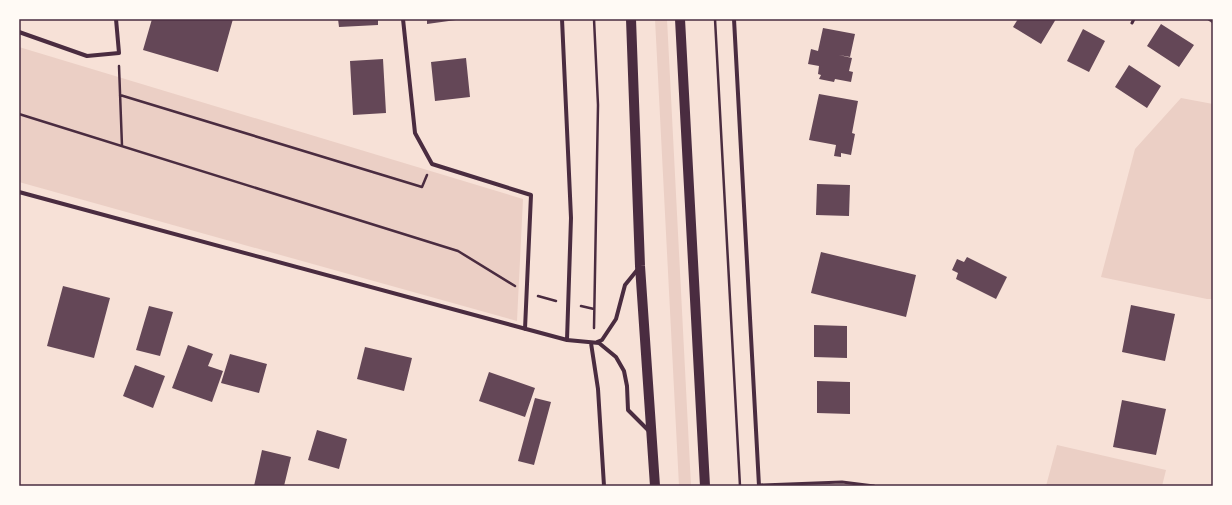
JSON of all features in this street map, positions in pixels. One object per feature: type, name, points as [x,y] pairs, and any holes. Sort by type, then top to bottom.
[{"type":"main road","points":[[631,19],[640,266],[655,486]]},
{"type":"main road","points":[[680,19],[705,486]]},
{"type":"street","points":[[19,32],[87,56],[118,53],[116,19]]},
{"type":"street","points":[[403,19],[415,132],[432,164],[531,196],[525,329]]},
{"type":"street","points":[[562,19],[571,218],[568,340]]},
{"type":"street","points":[[734,19],[759,485]]},
{"type":"street","points":[[19,192],[525,329],[568,340],[590,343],[602,340],[616,319],[625,285],[640,266]]},
{"type":"street","points":[[596,342],[602,344],[616,357],[624,371],[627,386],[628,410],[651,433]]},
{"type":"street","points":[[590,343],[598,389],[604,486]]},
{"type":"lane","points":[[759,485],[842,482],[874,486]]},
{"type":"path","points":[[594,19],[598,105],[594,328]]},
{"type":"path","points":[[715,19],[740,486]]},
{"type":"path","points":[[118,53],[122,146]]},
{"type":"path","points":[[120,95],[422,187],[432,164]]},
{"type":"path","points":[[19,114],[458,251],[526,293],[594,309]]},
{"type":"shaded area","points":[[655,19],[667,19],[691,486],[679,486]]},
{"type":"shaded area","points":[[19,47],[523,199],[517,321],[19,182]]},
{"type":"shaded area","points":[[1181,98],[1213,104],[1213,299],[1101,277],[1135,149]]},
{"type":"shaded area","points":[[1057,445],[1166,470],[1162,486],[1046,486]]},
{"type":"building","points":[[152,19],[233,19],[218,72],[143,50]]},
{"type":"building","points":[[338,19],[378,19],[378,25],[339,27]]},
{"type":"building","points":[[427,19],[456,19],[456,20],[427,24]]},
{"type":"building","points":[[1018,19],[1056,19],[1041,44],[1013,27]]},
{"type":"building","points":[[1206,19],[1213,19],[1213,22],[1212,23]]},
{"type":"building","points":[[1161,24],[1194,45],[1179,67],[1147,46]]},
{"type":"building","points":[[823,28],[855,34],[850,57],[839,55],[852,58],[849,71],[853,72],[851,82],[835,79],[834,82],[819,79],[821,75],[818,74],[819,66],[808,64],[811,49],[818,51]]},
{"type":"building","points":[[1083,29],[1105,41],[1089,72],[1067,61]]},
{"type":"building","points":[[466,58],[470,97],[435,101],[431,62]]},
{"type":"building","points":[[383,59],[386,113],[353,115],[350,61]]},
{"type":"building","points":[[1129,65],[1161,86],[1147,108],[1115,87]]},
{"type":"building","points":[[819,94],[858,101],[852,133],[855,134],[851,155],[841,153],[841,157],[834,156],[836,145],[809,140]]},
{"type":"building","points":[[817,184],[850,185],[849,216],[816,215]]},
{"type":"building","points":[[821,252],[916,275],[906,317],[811,293]]},
{"type":"building","points":[[967,257],[1007,277],[996,299],[956,279],[958,273],[952,270],[957,259],[964,262]]},
{"type":"building","points":[[63,286],[110,298],[94,358],[47,346]]},
{"type":"building","points":[[1131,305],[1175,314],[1165,361],[1122,352]]},
{"type":"building","points":[[149,306],[173,312],[160,356],[136,350]]},
{"type":"building","points":[[814,325],[847,326],[847,358],[814,357]]},
{"type":"building","points":[[188,345],[213,354],[208,366],[223,371],[212,402],[172,388]]},
{"type":"building","points":[[365,347],[412,358],[404,391],[357,379]]},
{"type":"building","points":[[230,354],[267,364],[259,393],[221,383]]},
{"type":"building","points":[[135,365],[165,376],[153,408],[123,396]]},
{"type":"building","points":[[489,372],[535,388],[525,417],[479,401]]},
{"type":"building","points":[[817,381],[850,382],[850,414],[817,413]]},
{"type":"building","points":[[535,398],[551,402],[534,465],[518,461]]},
{"type":"building","points":[[1122,400],[1166,409],[1156,455],[1113,447]]},
{"type":"building","points":[[317,430],[347,439],[339,469],[308,460]]},
{"type":"building","points":[[262,450],[291,457],[284,486],[254,486]]}]
